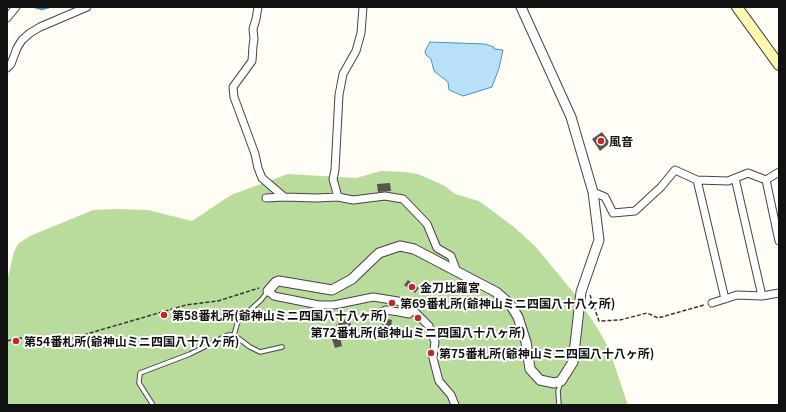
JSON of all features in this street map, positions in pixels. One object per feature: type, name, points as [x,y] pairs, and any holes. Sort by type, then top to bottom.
[{"type":"main road","points":[[737,7],[779,64]]},
{"type":"street","points":[[7,18],[16,7]]},
{"type":"street","points":[[7,68],[11,64],[17,48],[22,40],[30,33],[40,27],[87,7]]},
{"type":"street","points":[[258,7],[253,29],[254,39],[252,61],[233,87],[234,97],[255,154],[262,178],[284,197]]},
{"type":"street","points":[[338,197],[333,179],[335,170],[339,95],[343,74],[356,51],[361,33],[363,7]]},
{"type":"street","points":[[455,405],[451,396],[440,381],[433,358],[435,342],[429,326],[412,309],[398,301],[373,297],[334,305],[319,305],[274,296],[268,291],[276,282],[279,281],[332,290],[352,279],[379,253],[400,246],[414,249],[496,292],[510,304],[518,317],[526,342],[530,368],[540,380],[554,383],[561,381],[573,362],[581,292],[599,240],[593,192],[571,117],[521,7]]},
{"type":"street","points":[[593,192],[605,197],[613,213],[635,211],[661,187],[675,170],[697,180],[728,181],[748,173],[766,180]]},
{"type":"street","points":[[766,180],[779,172]]},
{"type":"street","points":[[735,178],[762,296]]},
{"type":"street","points":[[697,180],[725,299]]},
{"type":"street","points":[[766,180],[779,241]]},
{"type":"street","points":[[266,198],[338,197],[353,200],[385,196],[403,199],[427,224],[437,248],[451,256],[457,272]]},
{"type":"street","points":[[712,303],[737,295],[762,296],[779,293]]},
{"type":"street","points":[[376,314],[386,310],[409,314],[412,309]]},
{"type":"lane","points":[[234,335],[238,321],[261,300],[268,291]]},
{"type":"lane","points":[[153,405],[140,383],[140,373],[190,354],[228,335],[234,335],[250,347],[260,352],[282,347]]},
{"type":"lane","points":[[559,405],[558,391],[561,381]]},
{"type":"path","points":[[7,341],[18,338],[66,340],[186,305],[218,301],[258,288],[268,291]]},
{"type":"path","points":[[581,292],[589,293],[599,321],[620,320],[647,314],[658,318],[712,303]]},
{"type":"green space","points":[[381,171],[418,174],[445,186],[455,194],[479,201],[514,227],[536,247],[573,292],[598,329],[609,349],[628,405],[7,405],[7,281],[14,252],[18,244],[30,236],[93,210],[148,210],[192,221],[231,195],[288,174],[356,178]]},
{"type":"water","points":[[430,42],[485,44],[494,47],[494,49],[503,50],[499,68],[492,87],[463,96],[449,90],[448,82],[434,71],[431,59],[426,55],[425,51]]},
{"type":"building","name":"風音","points":[[602,132],[610,143],[600,151],[592,139]]},
{"type":"building","points":[[390,183],[391,191],[378,192],[377,184]]},
{"type":"building","name":"金刀比羅宮","points":[[408,280],[419,288],[415,293],[404,285]]},
{"type":"building","points":[[349,318],[353,332],[339,337],[336,325],[339,324],[338,322]]},
{"type":"building","points":[[383,318],[392,320],[391,327],[382,325]]},
{"type":"building","points":[[340,337],[342,346],[335,348],[332,339]]},
{"type":"waterway","points":[[35,7],[42,9],[49,7]]},
{"type":"place","name":"風音","points":[[601,141]]},
{"type":"place","name":"金刀比羅宮","points":[[412,287]]},
{"type":"place","name":"第69番札所(爺神山ミニ四国八十八ヶ所)","points":[[392,303]]},
{"type":"place","name":"第58番札所(爺神山ミニ四国八十八ヶ所)","points":[[164,315]]},
{"type":"place","name":"第72番札所(爺神山ミニ四国八十八ヶ所)","points":[[418,318]]},
{"type":"place","name":"第54番札所(爺神山ミニ四国八十八ヶ所)","points":[[16,341]]},
{"type":"place","name":"第75番札所(爺神山ミニ四国八十八ヶ所)","points":[[431,353]]}]
